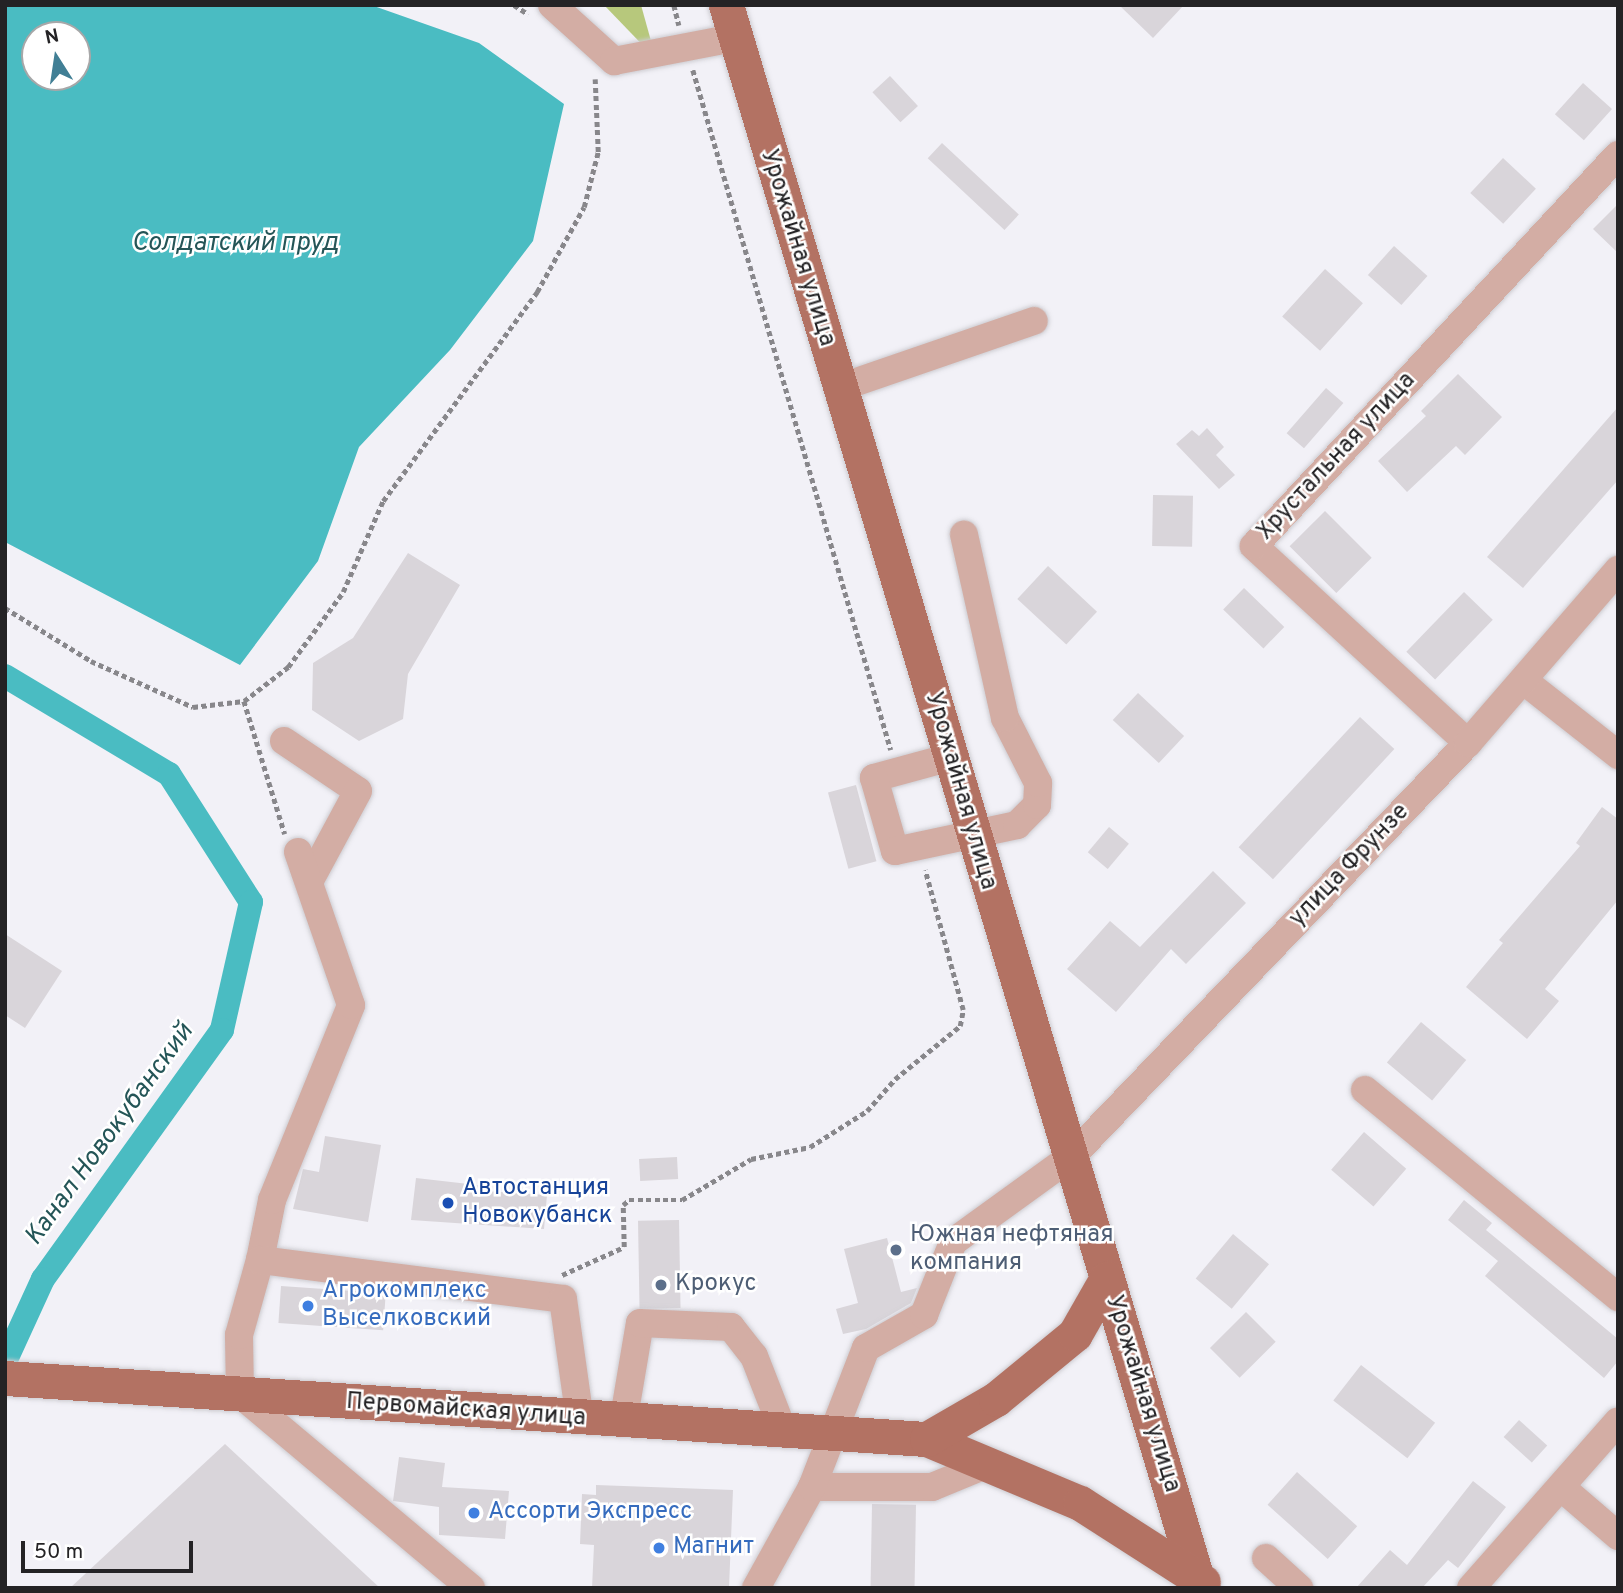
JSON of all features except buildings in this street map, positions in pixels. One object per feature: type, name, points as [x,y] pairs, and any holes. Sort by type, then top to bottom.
[{"type":"main road","name":"Урожайная улица","points":[[730,22],[951,757],[970,835],[1073,1155],[1107,1278],[1203,1582]]},
{"type":"main road","points":[[928,1440],[996,1399],[1075,1335],[1107,1278]]},
{"type":"main road","name":"Первомайская улица","points":[[20,1379],[624,1423],[928,1440],[1080,1503],[1203,1582]]},
{"type":"street","points":[[552,5],[614,61],[686,48],[730,22]]},
{"type":"street","name":"Хрустальная улица","points":[[1468,743],[1254,546],[1618,155]]},
{"type":"street","points":[[839,388],[1034,321]]},
{"type":"street","points":[[951,757],[874,778],[895,851],[1017,825],[1037,805],[1038,783],[1005,718],[964,536]]},
{"type":"street","name":"улица Фрунзе","points":[[756,1588],[812,1487],[866,1348],[924,1315],[953,1242],[1073,1155],[1468,743],[1618,570]]},
{"type":"street","points":[[1524,681],[1618,755]]},
{"type":"street","points":[[284,741],[358,791],[309,882]]},
{"type":"street","points":[[298,852],[351,1005],[272,1199],[260,1261],[239,1335],[240,1394],[471,1588]]},
{"type":"street","points":[[1365,1090],[1618,1297]]},
{"type":"street","points":[[260,1261],[563,1298],[580,1420]]},
{"type":"street","points":[[624,1423],[640,1323],[732,1327],[754,1356],[784,1433]]},
{"type":"street","points":[[1471,1588],[1562,1488],[1618,1421]]},
{"type":"street","points":[[812,1487],[932,1487],[988,1464]]},
{"type":"street","points":[[1562,1488],[1618,1536]]},
{"type":"street","points":[[1266,1558],[1299,1588]]},
{"type":"path","points":[[674,5],[897,772]]},
{"type":"path","points":[[5,608],[91,661],[192,707],[244,701],[288,667],[343,592],[383,501],[537,292],[584,207],[598,152],[598,84]]},
{"type":"path","points":[[244,701],[279,826],[298,852]]},
{"type":"path","points":[[563,1298],[562,1272],[624,1247],[623,1205],[629,1200],[682,1200],[751,1159],[810,1147],[867,1111],[895,1079],[960,1026],[963,1010],[918,846]]},
{"type":"green space","points":[[604,5],[641,5],[656,59]]},
{"type":"water","name":"Солдатский пруд","points":[[5,5],[371,5],[479,43],[564,104],[533,241],[450,350],[359,447],[318,561],[240,665],[5,542]]},
{"type":"waterway","name":"Канал Новокубанский","points":[[5,676],[169,774],[251,902],[222,1030],[43,1279],[5,1362]]},
{"type":"place","name":"Автостанция Новокубанск","points":[[448,1203]]},
{"type":"place","name":"Южная нефтяная компания","points":[[896,1250]]},
{"type":"place","name":"Крокус","points":[[661,1285]]},
{"type":"place","name":"Агрокомплекс Выселковский","points":[[308,1306]]},
{"type":"place","name":"Ассорти Экспресс","points":[[474,1513]]},
{"type":"place","name":"Магнит","points":[[659,1548]]}]
